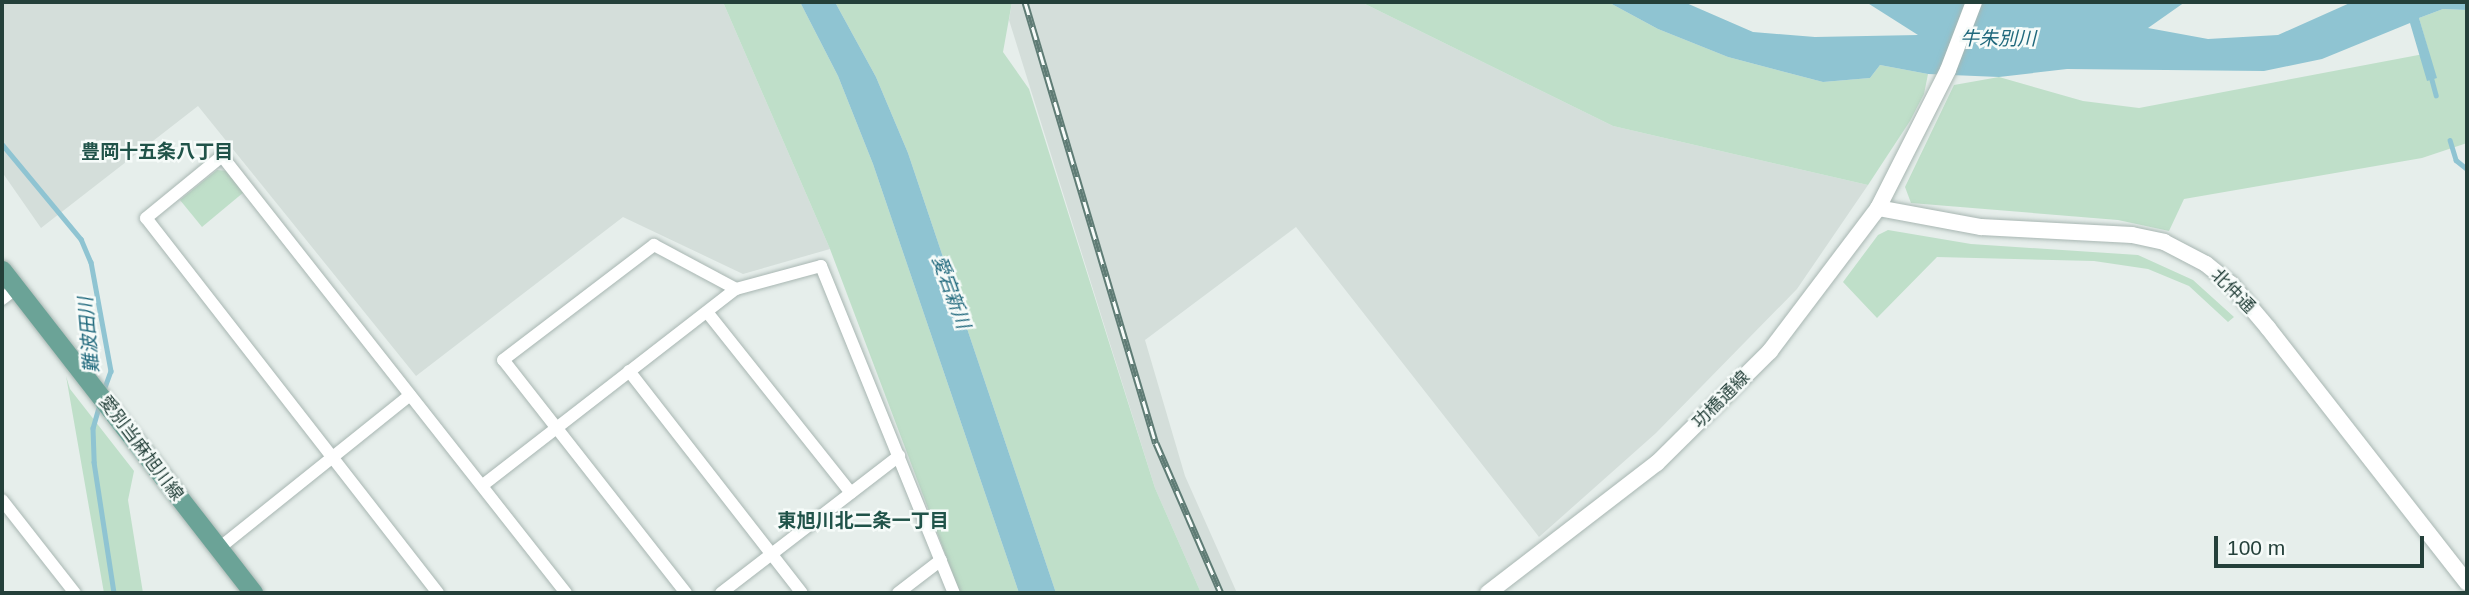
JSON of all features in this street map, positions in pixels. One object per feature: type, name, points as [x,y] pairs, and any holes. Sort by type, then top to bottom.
[{"type":"main road","name":"愛別当麻旭川線","points":[[2,270],[9,294],[80,368],[253,593]]},
{"type":"street","name":"功橋通線","points":[[1488,593],[1657,463],[1770,351],[1878,208],[1948,70],[1973,2]]},
{"type":"street","points":[[438,593],[146,218],[222,156],[566,593]]},
{"type":"street","name":"北仲通","points":[[1878,208],[1981,227],[2132,235],[2164,242],[2206,264],[2231,284],[2268,328],[2467,583]]},
{"type":"street","points":[[686,593],[503,360],[654,245],[736,289]]},
{"type":"street","points":[[483,485],[736,289],[821,266],[954,593]]},
{"type":"street","points":[[707,312],[851,494]]},
{"type":"street","points":[[629,372],[802,593]]},
{"type":"street","points":[[218,549],[410,395]]},
{"type":"street","points":[[721,593],[899,456]]},
{"type":"street","points":[[2,500],[75,593]]},
{"type":"street","points":[[898,593],[941,560]]},
{"type":"shaded area","points":[[2,2],[723,2],[830,249],[743,274],[623,217],[416,376],[198,106],[41,228],[2,172]]},
{"type":"shaded area","points":[[1012,2],[1361,2],[1613,126],[1868,185],[1797,289],[1656,433],[1539,537],[1296,227],[1145,340],[1185,476],[1237,593],[1201,593],[1155,488],[1009,20]]},
{"type":"green space","points":[[723,2],[800,2],[838,76],[873,164],[1019,593],[960,593],[830,249]]},
{"type":"green space","points":[[835,2],[1012,2],[1003,52],[1029,89],[1155,488],[1201,593],[1056,593],[908,153],[876,77]]},
{"type":"green space","points":[[1361,2],[1608,2],[1658,29],[1728,57],[1823,82],[1870,78],[1880,65],[1928,74],[1924,94],[1910,121],[1868,185],[1613,126]]},
{"type":"green space","points":[[2443,9],[2467,10],[2467,143],[2422,158],[2184,199],[2169,231],[2118,220],[1911,203],[1905,187],[1954,85],[1999,77],[2083,101],[2139,108],[2429,53],[2419,18]]},
{"type":"green space","points":[[217,170],[229,171],[244,192],[202,227],[180,200]]},
{"type":"green space","points":[[1888,230],[1971,244],[2138,255],[2193,280],[2234,317],[2228,322],[2189,286],[2148,269],[2094,261],[1937,257],[1877,318],[1843,282],[1878,235]]},
{"type":"green space","points":[[66,376],[70,389],[134,471],[128,500],[143,593],[104,593]]},
{"type":"water","name":"愛宕新川","points":[[800,2],[835,2],[876,77],[908,153],[1056,593],[1019,593],[873,164],[838,76]]},
{"type":"water","name":"牛朱別川","points":[[1608,2],[1684,2],[1753,32],[1815,37],[1918,35],[1866,2],[2185,2],[2148,28],[2208,39],[2278,35],[2352,2],[2467,2],[2467,10],[2443,9],[2419,18],[2437,78],[2427,81],[2410,23],[2322,59],[2264,71],[2067,69],[1999,77],[1928,74],[1880,65],[1870,78],[1823,82],[1728,57],[1658,29]]},
{"type":"waterway","points":[[2431,76],[2436,95]]},
{"type":"waterway","points":[[2450,140],[2456,160],[2467,169]]},
{"type":"waterway","name":"難波田川","points":[[2,144],[81,239],[91,262],[111,371],[103,393]]},
{"type":"waterway","name":"難波田川","points":[[100,404],[93,428],[94,462],[114,593]]},
{"type":"railway","points":[[1025,2],[1156,443],[1221,593]]},
{"type":"district","name":"豊岡十五条八丁目","points":[[157,152]]},
{"type":"district","name":"東旭川北二条一丁目","points":[[863,521]]}]
